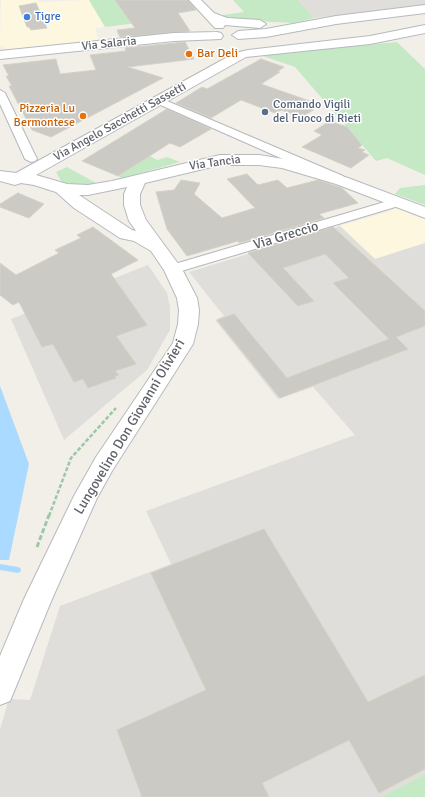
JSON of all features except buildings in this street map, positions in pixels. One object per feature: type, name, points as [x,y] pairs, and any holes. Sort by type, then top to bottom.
[{"type":"main road","points":[[195,0],[221,28],[235,35],[251,39],[256,45],[253,52],[244,55]]},
{"type":"main road","points":[[235,35],[266,33],[351,18],[425,10]]},
{"type":"main road","points":[[209,15],[224,21],[240,23],[277,25],[311,24]]},
{"type":"main road","points":[[182,37],[201,29],[206,25],[209,15]]},
{"type":"main road","points":[[244,55],[370,40],[425,29]]},
{"type":"main road","name":"Via Salaria","points":[[0,55],[182,37],[235,35]]},
{"type":"main road","name":"Via Angelo Sacchetti Sassetti","points":[[0,188],[18,178],[38,161],[203,67],[212,54],[205,43],[217,36]]},
{"type":"main road","name":"Via Salaria","points":[[0,59],[178,42],[192,43],[212,54],[244,55]]},
{"type":"main road","name":"Via Angelo Sacchetti Sassetti","points":[[0,176],[38,161],[160,101],[244,55]]},
{"type":"main road","name":"Via Tancia","points":[[0,176],[36,180],[63,189],[78,191],[100,189],[203,163],[242,158],[284,163],[342,180],[425,213]]},
{"type":"main road","name":"Lungovelino Don Giovanni Olivieri","points":[[38,161],[46,174],[80,204],[126,234],[140,237],[167,260]]},
{"type":"main road","name":"Lungovelino Don Giovanni Olivieri","points":[[138,180],[132,194],[132,205],[138,221]]},
{"type":"main road","name":"Lungovelino Don Giovanni Olivieri","points":[[0,691],[38,599],[86,496],[104,464],[183,344],[188,324],[189,310],[183,286],[167,260],[138,221],[112,195],[100,189]]},
{"type":"street","points":[[0,93],[38,161]]},
{"type":"street","points":[[160,101],[342,180]]},
{"type":"street","name":"Via Greccio","points":[[167,260],[398,202]]},
{"type":"path","points":[[64,476],[71,458],[117,406]]},
{"type":"shaded area","points":[[1,0],[38,0],[39,2],[89,0],[105,27],[95,28],[99,42],[6,49],[0,46]]},
{"type":"shaded area","points":[[298,0],[425,0],[425,5],[314,18]]},
{"type":"shaded area","points":[[397,207],[425,219],[425,243],[375,259],[340,226],[391,211]]},
{"type":"shaded area","points":[[340,226],[375,259],[425,243],[425,774],[381,797],[0,797],[0,729],[9,699],[30,700],[60,606],[171,564],[146,511],[355,435],[313,387],[278,399],[215,320],[224,316],[189,272]]},
{"type":"shaded area","points":[[148,265],[167,293],[170,307],[170,330],[147,370],[64,440],[11,319]]},
{"type":"green space","points":[[89,0],[115,0],[145,22],[105,27]]},
{"type":"green space","points":[[233,0],[298,0],[314,18],[294,23],[232,20],[216,16],[244,12]]},
{"type":"green space","points":[[397,42],[425,69],[425,175],[387,158],[376,161],[295,67],[260,55]]},
{"type":"green space","points":[[150,156],[157,160],[167,157],[180,162],[122,178],[118,176]]},
{"type":"green space","points":[[67,167],[98,184],[71,185],[61,181],[56,172]]},
{"type":"green space","points":[[425,185],[425,205],[395,194],[400,188]]},
{"type":"green space","points":[[425,774],[425,797],[381,797]]},
{"type":"water","points":[[0,386],[29,464],[9,560],[0,560]]},
{"type":"waterway","points":[[0,567],[18,570]]},
{"type":"place","name":"Tigre","points":[[27,17]]},
{"type":"place","name":"Bar Deli","points":[[189,54]]},
{"type":"place","name":"Comando Vigili del Fuoco di Rieti","points":[[265,112]]},
{"type":"place","name":"Pizzeria Lu Bermontese","points":[[83,116]]}]
